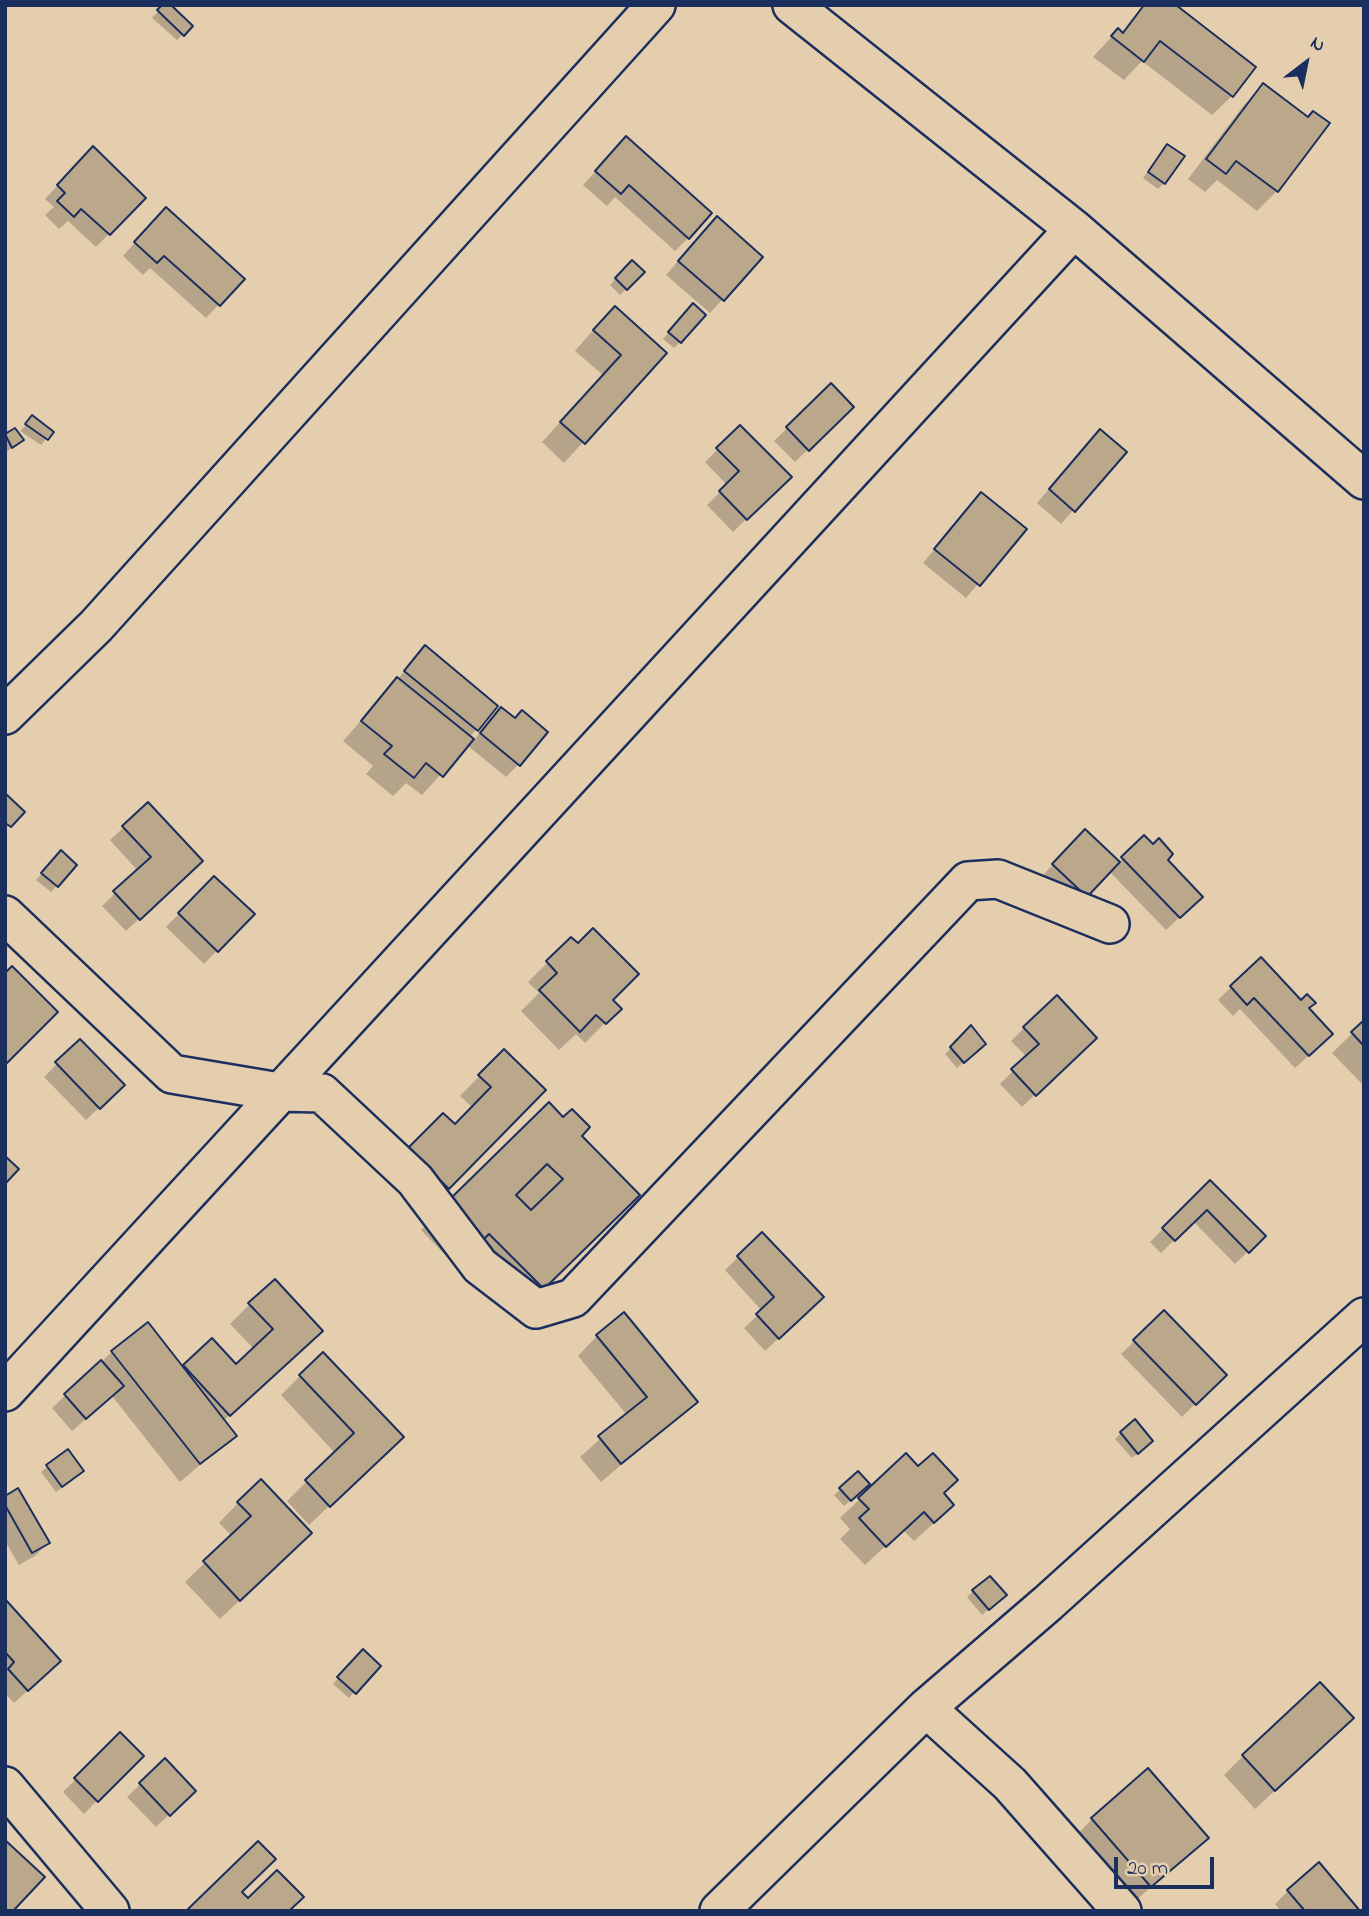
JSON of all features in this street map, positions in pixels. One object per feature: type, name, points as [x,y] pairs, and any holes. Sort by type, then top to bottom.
[{"type":"street","points":[[5,716],[96,626],[656,5]]},
{"type":"street","points":[[792,5],[1074,229],[1364,480]]},
{"type":"street","points":[[5,1392],[1074,229]]},
{"type":"street","points":[[5,915],[172,1074],[279,1092],[322,1093],[415,1180],[480,1266],[536,1310],[573,1298],[968,881],[998,879],[1110,924]]},
{"type":"street","points":[[719,1911],[926,1708],[1364,1317]]},
{"type":"street","points":[[926,1708],[1010,1783],[1122,1911]]},
{"type":"street","points":[[5,1786],[110,1911]]},
{"type":"building","points":[[162,5],[171,5],[193,26],[184,36],[157,10]]},
{"type":"building","points":[[1144,5],[1176,5],[1256,67],[1233,97],[1160,41],[1144,62],[1111,36],[1118,28],[1123,33]]},
{"type":"building","points":[[1263,83],[1308,117],[1313,111],[1330,123],[1278,192],[1236,161],[1226,174],[1206,159]]},
{"type":"building","points":[[626,136],[712,213],[689,239],[629,185],[621,194],[595,171]]},
{"type":"building","points":[[1167,144],[1185,156],[1165,184],[1148,172]]},
{"type":"building","points":[[93,146],[146,198],[110,235],[81,209],[74,217],[57,201],[65,193],[57,185]]},
{"type":"building","points":[[166,207],[245,279],[220,306],[164,256],[157,263],[134,242]]},
{"type":"building","points":[[717,216],[763,257],[724,301],[678,261]]},
{"type":"building","points":[[632,260],[645,272],[627,290],[615,278]]},
{"type":"building","points":[[693,303],[706,315],[681,343],[668,332]]},
{"type":"building","points":[[615,306],[667,353],[585,444],[560,422],[621,355],[593,330]]},
{"type":"building","points":[[831,383],[854,407],[809,451],[786,427]]},
{"type":"building","points":[[32,415],[54,432],[48,440],[25,424]]},
{"type":"building","points":[[740,425],[792,477],[747,520],[719,491],[739,471],[716,448]]},
{"type":"building","points":[[15,428],[24,440],[12,448],[5,434]]},
{"type":"building","points":[[1100,429],[1127,452],[1075,512],[1049,489]]},
{"type":"building","points":[[981,492],[1027,529],[980,586],[934,549]]},
{"type":"building","points":[[425,645],[498,706],[478,731],[404,671]]},
{"type":"building","points":[[397,677],[474,739],[443,777],[426,763],[414,778],[384,754],[392,746],[361,721]]},
{"type":"building","points":[[501,707],[515,718],[522,710],[548,732],[520,766],[480,733]]},
{"type":"building","points":[[5,793],[25,812],[11,827],[5,823]]},
{"type":"building","points":[[148,802],[203,861],[140,920],[113,891],[151,857],[122,826]]},
{"type":"building","points":[[1085,829],[1120,862],[1087,897],[1052,864]]},
{"type":"building","points":[[1144,835],[1153,844],[1159,838],[1173,854],[1168,860],[1203,897],[1180,918],[1121,857]]},
{"type":"building","points":[[61,850],[77,865],[58,887],[41,873]]},
{"type":"building","points":[[214,876],[255,914],[218,952],[178,913]]},
{"type":"building","points":[[593,928],[639,974],[613,1000],[622,1009],[606,1024],[596,1015],[580,1032],[539,990],[557,973],[546,961],[571,937],[578,943]]},
{"type":"building","points":[[1261,957],[1301,1000],[1307,994],[1316,1003],[1309,1008],[1333,1034],[1309,1056],[1254,998],[1247,1005],[1230,986]]},
{"type":"building","points":[[12,966],[58,1012],[5,1065],[5,973]]},
{"type":"building","points":[[1057,995],[1097,1038],[1036,1096],[1011,1069],[1039,1044],[1023,1027]]},
{"type":"building","points":[[1364,1020],[1364,1046],[1351,1032]]},
{"type":"building","points":[[971,1025],[986,1044],[964,1063],[950,1047]]},
{"type":"building","points":[[80,1039],[125,1085],[100,1109],[55,1062]]},
{"type":"building","points":[[504,1049],[546,1090],[449,1189],[408,1148],[443,1113],[455,1124],[491,1087],[478,1075]]},
{"type":"building","points":[[549,1102],[563,1117],[572,1109],[590,1127],[582,1136],[640,1195],[544,1289],[489,1234],[482,1241],[446,1203]],"holes":[[[547,1164],[563,1179],[531,1210],[516,1195]]]},
{"type":"building","points":[[5,1156],[19,1169],[5,1184]]},
{"type":"building","points":[[547,1164],[563,1179],[531,1210],[516,1195]]},
{"type":"building","points":[[1210,1180],[1266,1236],[1249,1253],[1207,1210],[1175,1241],[1162,1228]]},
{"type":"building","points":[[762,1232],[824,1297],[779,1339],[756,1314],[774,1297],[737,1256]]},
{"type":"building","points":[[275,1279],[323,1331],[230,1416],[183,1365],[212,1338],[236,1364],[273,1329],[248,1303]]},
{"type":"building","points":[[1164,1310],[1227,1375],[1196,1405],[1133,1340]]},
{"type":"building","points":[[624,1312],[698,1402],[621,1464],[598,1436],[647,1397],[596,1335]]},
{"type":"building","points":[[148,1322],[237,1436],[200,1464],[111,1351]]},
{"type":"building","points":[[323,1352],[404,1437],[330,1507],[305,1480],[354,1433],[299,1375]]},
{"type":"building","points":[[101,1360],[124,1386],[86,1419],[64,1394]]},
{"type":"building","points":[[1135,1419],[1153,1441],[1138,1454],[1120,1432]]},
{"type":"building","points":[[68,1449],[84,1471],[62,1487],[46,1465]]},
{"type":"building","points":[[906,1453],[918,1466],[933,1453],[958,1480],[944,1493],[954,1505],[934,1523],[924,1512],[886,1547],[859,1518],[869,1509],[858,1498]]},
{"type":"building","points":[[858,1471],[870,1484],[851,1501],[839,1488]]},
{"type":"building","points":[[261,1479],[312,1533],[240,1601],[203,1561],[251,1516],[237,1502]]},
{"type":"building","points":[[18,1488],[50,1543],[32,1553],[5,1505],[5,1496]]},
{"type":"building","points":[[990,1576],[1007,1595],[989,1610],[972,1590]]},
{"type":"building","points":[[5,1599],[61,1661],[28,1691],[8,1669],[14,1662],[5,1652]]},
{"type":"building","points":[[363,1649],[381,1666],[356,1694],[337,1677]]},
{"type":"building","points":[[1320,1682],[1354,1718],[1275,1791],[1242,1755]]},
{"type":"building","points":[[120,1732],[144,1756],[98,1802],[74,1778]]},
{"type":"building","points":[[165,1758],[196,1791],[170,1816],[139,1783]]},
{"type":"building","points":[[1148,1768],[1209,1838],[1151,1887],[1091,1818]]},
{"type":"building","points":[[5,1840],[45,1877],[13,1911],[5,1911]]},
{"type":"building","points":[[258,1841],[276,1859],[242,1892],[248,1898],[277,1870],[304,1897],[289,1911],[186,1911]]},
{"type":"building","points":[[1319,1862],[1360,1911],[1305,1911],[1287,1890]]}]
